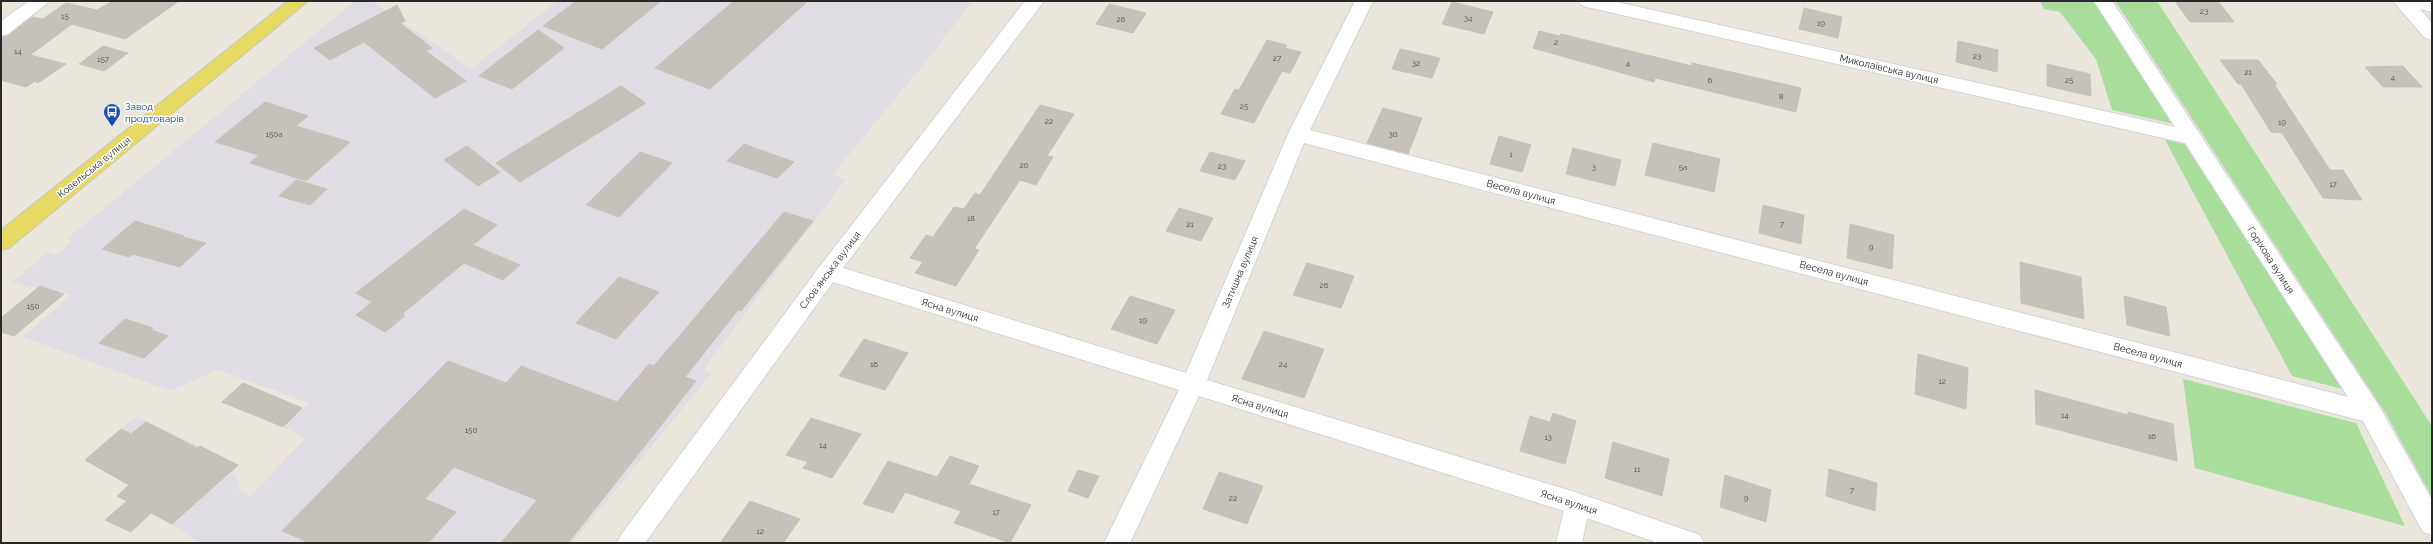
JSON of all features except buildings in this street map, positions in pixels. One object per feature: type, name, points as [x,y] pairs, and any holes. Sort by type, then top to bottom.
[{"type":"main road","name":"Ковельська вулиця","points":[[1,242],[299,1]]},
{"type":"street","points":[[1,30],[41,1]]},
{"type":"street","name":"Словʼянська вулиця","points":[[630,543],[828,272],[1035,1]]},
{"type":"street","name":"Затишна вулиця","points":[[1117,543],[1193,385],[1298,134],[1364,1]]},
{"type":"street","name":"Миколаївська вулиця","points":[[1587,1],[2192,138]]},
{"type":"street","name":"Горіхова вулиця","points":[[2103,1],[2371,413],[2432,524]]},
{"type":"street","points":[[2404,1],[2432,6]]},
{"type":"street","points":[[2404,1],[2432,34]]},
{"type":"street","name":"Весела вулиця","points":[[1298,134],[2371,413]]},
{"type":"street","name":"Ясна вулиця","points":[[828,272],[1578,504],[1691,543]]},
{"type":"street","points":[[1569,543],[1578,504]]},
{"type":"shaded area","points":[[355,1],[372,1],[471,69],[557,1],[972,1],[934,52],[832,175],[845,180],[704,369],[711,374],[572,543],[200,543],[172,524],[117,496],[129,485],[85,460],[136,416],[239,465],[232,472],[238,481],[240,491],[250,496],[306,438],[283,427],[309,403],[218,370],[170,391],[23,337],[71,295],[41,286],[37,289],[32,286],[30,288],[12,282],[48,252],[56,255],[72,241],[67,239]]},
{"type":"green space","points":[[2040,1],[2094,1],[2174,124],[2112,110],[2096,59],[2060,12],[2044,9]]},
{"type":"green space","points":[[2115,1],[2157,1],[2432,426],[2432,497],[2386,414]]},
{"type":"green space","points":[[2165,140],[2186,144],[2342,389],[2292,376]]},
{"type":"green space","points":[[2183,379],[2356,423],[2405,526],[2195,468]]},
{"type":"place","name":"Завод продтоварів","points":[[112,127]]}]
